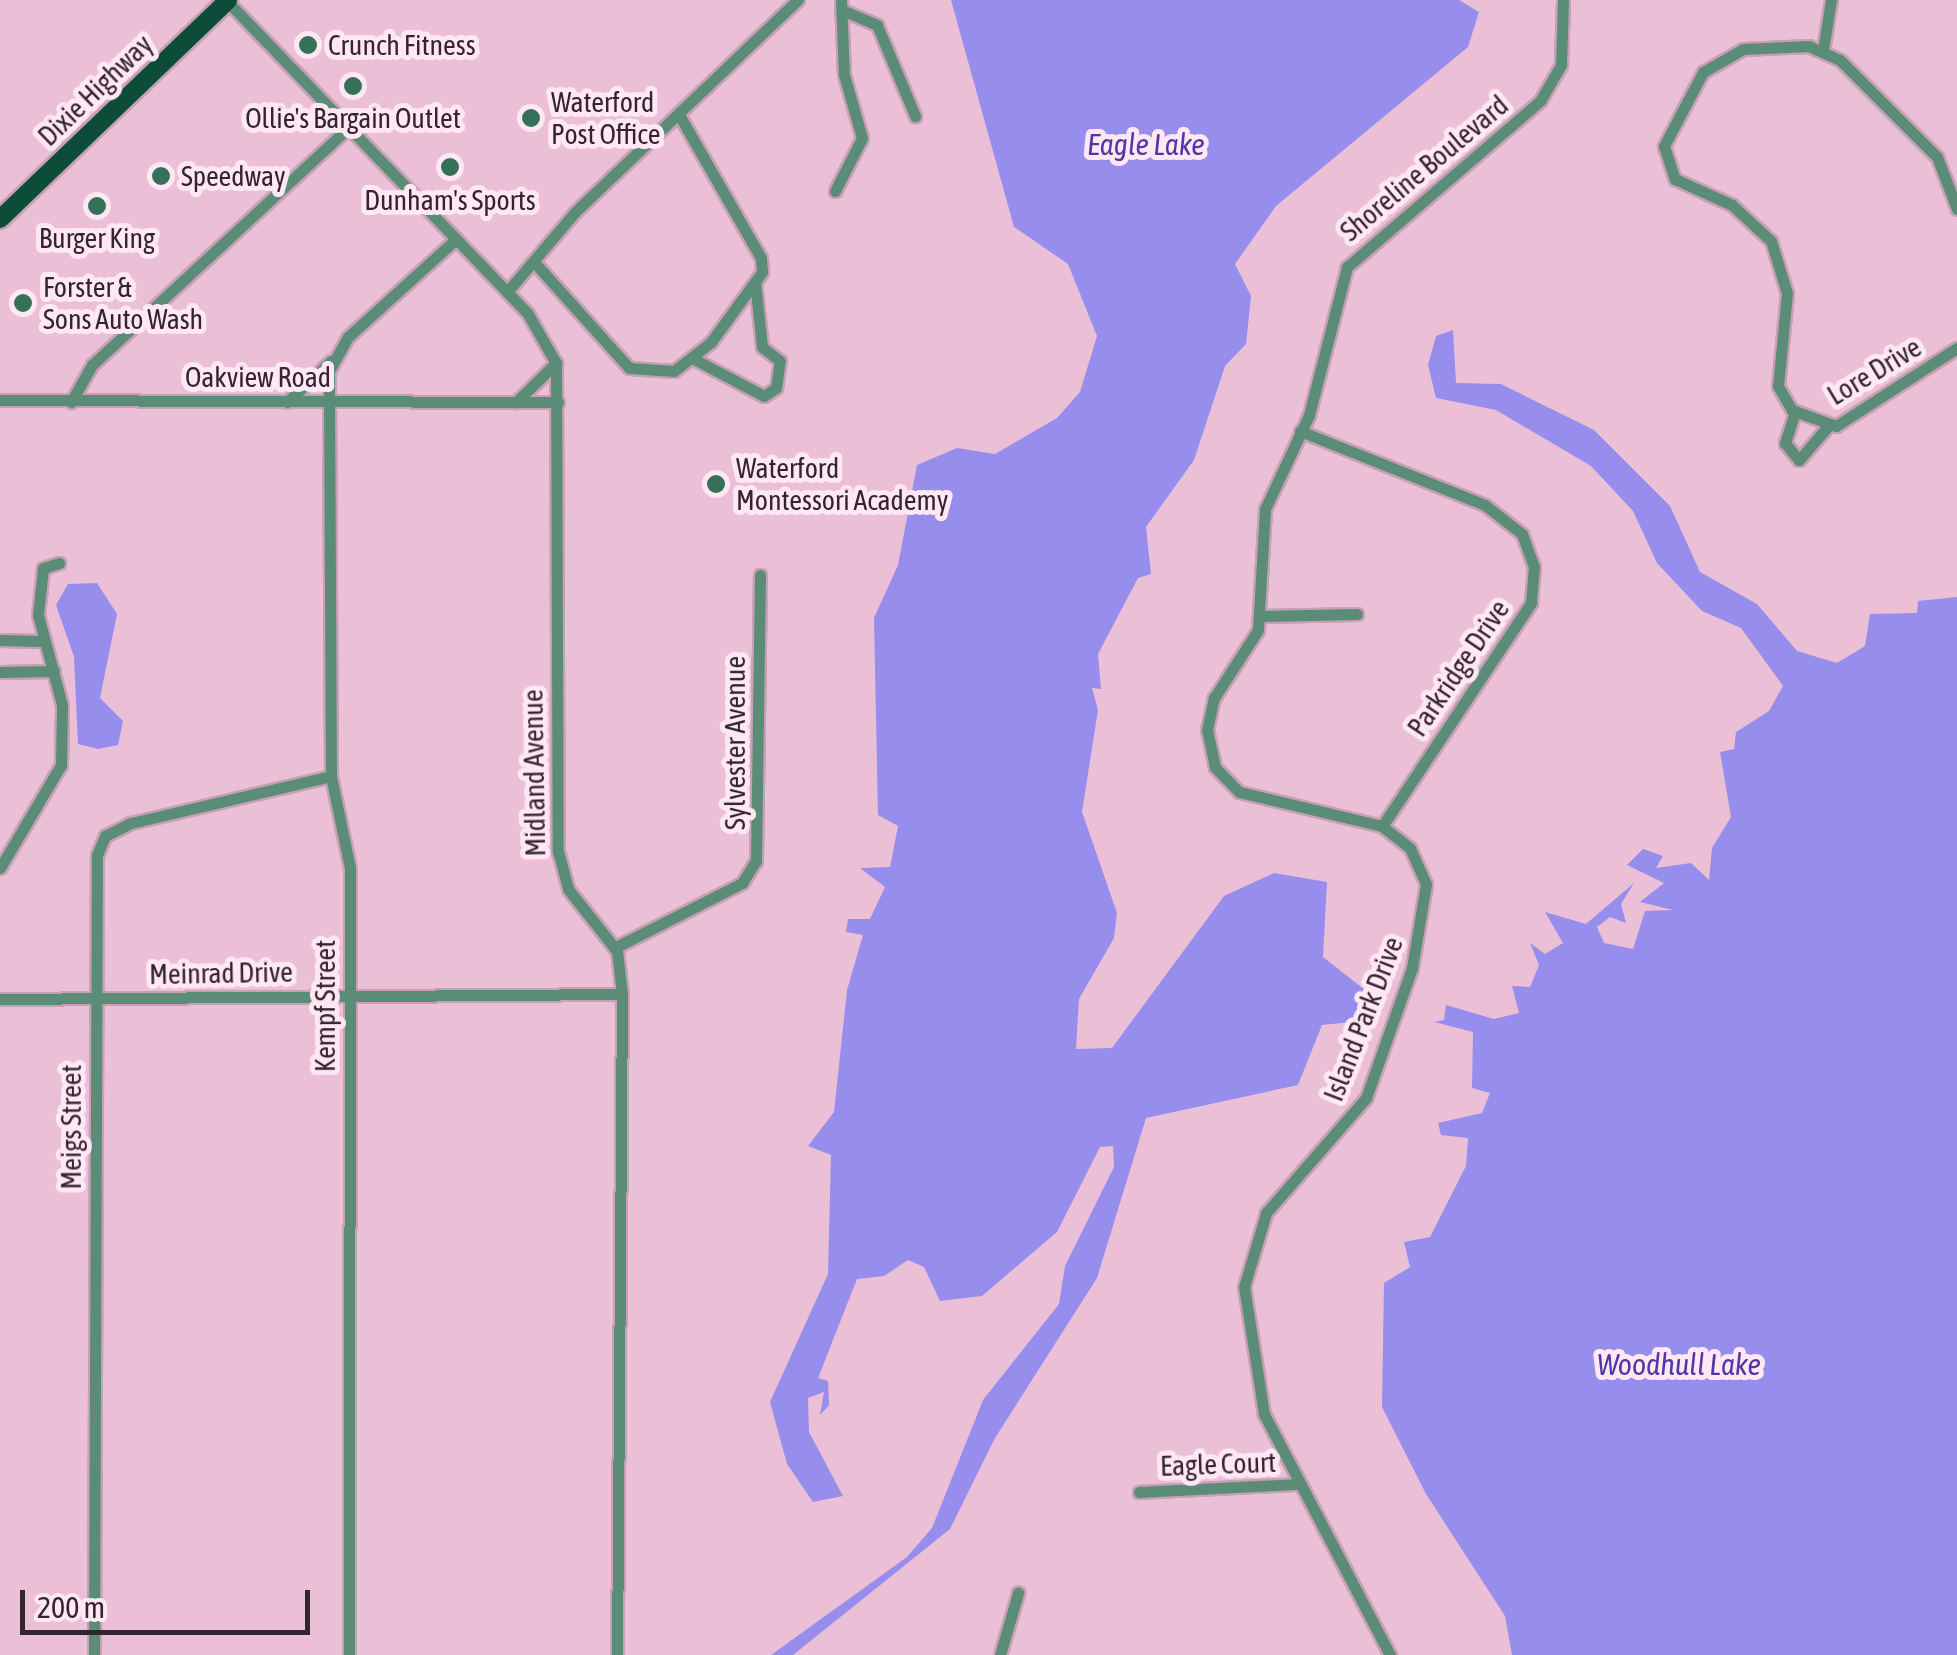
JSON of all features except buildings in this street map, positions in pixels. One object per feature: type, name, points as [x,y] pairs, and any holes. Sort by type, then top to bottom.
[{"type":"main road","name":"Dixie Highway","points":[[0,219],[228,1]]},
{"type":"main road","points":[[0,204],[57,151],[78,144]]},
{"type":"street","points":[[506,292],[679,115],[799,0]]},
{"type":"street","name":"Shoreline Boulevard","points":[[1262,616],[1258,536],[1300,431],[1347,266],[1540,102],[1561,65],[1563,0]]},
{"type":"street","points":[[1832,0],[1823,50],[1937,157],[1957,209]]},
{"type":"street","name":"Midland Avenue","points":[[228,1],[544,333],[556,363],[558,852],[568,890],[614,948],[622,994],[617,1655]]},
{"type":"street","points":[[842,5],[877,25],[915,116]]},
{"type":"street","points":[[836,191],[862,138],[844,75],[842,5]]},
{"type":"street","name":"Lore Drive","points":[[1823,50],[1765,44],[1703,72],[1662,156],[1675,179],[1732,205],[1771,241],[1787,293],[1778,386],[1795,412],[1828,426],[1855,418],[1957,348]]},
{"type":"street","points":[[534,262],[628,368],[674,371],[692,358],[762,272],[754,241],[679,115]]},
{"type":"street","points":[[70,402],[92,365],[349,126]]},
{"type":"street","points":[[287,402],[456,239]]},
{"type":"street","points":[[692,358],[764,396],[776,388],[780,361],[762,347],[755,282]]},
{"type":"street","name":"Kempf Street","points":[[332,360],[330,776],[348,850],[350,996],[349,1655]]},
{"type":"street","points":[[516,402],[556,363]]},
{"type":"street","name":"Oakview Road","points":[[0,400],[558,402]]},
{"type":"street","points":[[1795,412],[1786,443],[1799,460],[1828,426]]},
{"type":"street","name":"Parkridge Drive","points":[[1300,431],[1484,504],[1522,534],[1534,567],[1532,603],[1382,826]]},
{"type":"street","points":[[0,868],[61,765],[62,705],[54,671],[40,641],[43,568],[59,563]]},
{"type":"street","name":"Sylvester Avenue","points":[[614,948],[742,883],[756,861],[760,575]]},
{"type":"street","points":[[1358,614],[1262,616],[1210,711],[1216,767],[1265,804],[1382,826]]},
{"type":"street","points":[[0,640],[40,641]]},
{"type":"street","points":[[0,672],[54,671]]},
{"type":"street","name":"Meigs Street","points":[[94,1655],[96,861],[105,836],[330,776]]},
{"type":"street","name":"Island Park Drive","points":[[1382,826],[1410,848],[1426,884],[1412,968],[1366,1098],[1266,1213],[1246,1264],[1251,1366],[1299,1484],[1390,1655]]},
{"type":"street","name":"Meinrad Drive","points":[[0,1000],[622,994]]},
{"type":"street","name":"Eagle Court","points":[[1138,1492],[1299,1484]]},
{"type":"street","points":[[1000,1655],[1018,1593]]},
{"type":"water","name":"Eagle Lake","points":[[951,0],[1459,0],[1479,12],[1468,47],[1276,206],[1235,264],[1251,296],[1246,344],[1225,366],[1194,460],[1146,527],[1151,574],[1138,578],[1098,654],[1101,689],[1092,688],[1098,710],[1082,812],[1117,913],[1114,938],[1079,999],[1076,1049],[1112,1048],[1224,896],[1274,873],[1327,882],[1323,957],[1365,990],[1369,1007],[1352,1022],[1322,1025],[1298,1085],[1146,1118],[1097,1278],[995,1438],[950,1529],[793,1655],[771,1655],[907,1557],[932,1528],[983,1400],[1059,1304],[1065,1266],[1114,1167],[1113,1146],[1100,1147],[1057,1232],[982,1296],[940,1301],[924,1267],[908,1260],[884,1276],[857,1279],[818,1378],[828,1381],[829,1405],[820,1415],[824,1392],[808,1398],[809,1432],[843,1496],[813,1502],[787,1464],[770,1402],[828,1274],[831,1155],[808,1146],[834,1112],[847,990],[863,935],[846,932],[848,919],[870,919],[885,887],[860,868],[890,867],[898,826],[878,815],[874,618],[898,565],[917,465],[957,448],[995,454],[1057,418],[1080,392],[1097,336],[1068,264],[1014,227]]},
{"type":"water","name":"Woodhull Lake","points":[[1453,330],[1456,383],[1501,384],[1594,430],[1670,506],[1700,572],[1757,604],[1797,651],[1837,663],[1865,646],[1870,614],[1917,613],[1918,601],[1957,597],[1957,1655],[1512,1655],[1505,1616],[1426,1494],[1382,1407],[1384,1283],[1410,1267],[1404,1242],[1430,1237],[1466,1166],[1468,1138],[1441,1135],[1438,1123],[1482,1113],[1490,1093],[1472,1088],[1473,1032],[1434,1022],[1444,1020],[1446,1005],[1494,1019],[1519,1013],[1512,986],[1530,987],[1539,965],[1530,943],[1545,954],[1563,943],[1545,912],[1586,924],[1634,883],[1621,904],[1626,923],[1610,917],[1597,927],[1604,943],[1633,949],[1645,911],[1673,910],[1640,902],[1664,883],[1627,865],[1643,849],[1663,856],[1656,868],[1691,863],[1709,880],[1712,848],[1731,817],[1720,752],[1734,749],[1736,732],[1769,711],[1783,686],[1741,628],[1702,611],[1657,563],[1633,511],[1591,466],[1496,410],[1436,398],[1428,365],[1436,336]]},
{"type":"water","points":[[97,583],[117,614],[100,698],[123,721],[118,745],[98,749],[78,744],[74,657],[56,605],[68,584]]},
{"type":"place","name":"Crunch Fitness","points":[[308,45]]},
{"type":"place","name":"Ollie's Bargain Outlet","points":[[353,86]]},
{"type":"place","name":"Waterford Post Office","points":[[531,118]]},
{"type":"place","name":"Dunham's Sports","points":[[450,167]]},
{"type":"place","name":"Speedway","points":[[161,176]]},
{"type":"place","name":"Burger King","points":[[97,206]]},
{"type":"place","name":"Forster & Sons Auto Wash","points":[[23,303]]},
{"type":"place","name":"Waterford Montessori Academy","points":[[716,484]]}]
